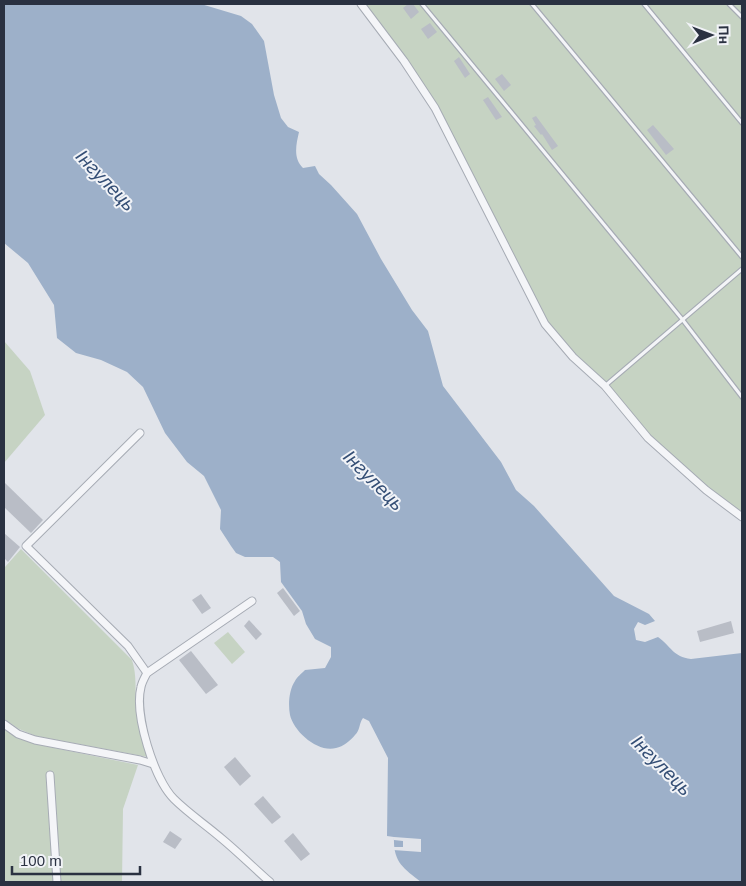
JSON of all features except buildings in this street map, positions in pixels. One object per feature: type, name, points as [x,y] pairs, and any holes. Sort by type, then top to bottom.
[{"type":"street","points":[[361,4],[404,61],[435,108],[545,324],[573,357],[605,386],[648,438],[706,490],[742,517]]},
{"type":"street","points":[[140,433],[26,546],[128,646],[147,673]]},
{"type":"street","points":[[252,600],[147,673],[141,688],[141,706],[143,725],[153,764],[163,784],[173,798],[270,882]]},
{"type":"street","points":[[4,724],[18,734],[35,740],[153,764]]},
{"type":"street","points":[[50,775],[57,882]]},
{"type":"lane","points":[[422,4],[682,319],[742,397]]},
{"type":"lane","points":[[532,4],[742,257]]},
{"type":"lane","points":[[644,4],[742,123]]},
{"type":"lane","points":[[729,4],[742,17]]},
{"type":"lane","points":[[605,386],[742,269]]},
{"type":"green space","points":[[361,4],[742,4],[742,517],[648,438],[545,324],[435,108]]},
{"type":"green space","points":[[4,341],[30,371],[45,415],[4,463]]},
{"type":"green space","points":[[21,549],[132,660],[135,677],[136,707],[148,757],[36,736],[19,729],[4,719],[4,566]]},
{"type":"green space","points":[[228,632],[245,652],[232,664],[214,643]]},
{"type":"green space","points":[[4,729],[16,737],[35,744],[138,765],[123,809],[122,882],[4,882]]},
{"type":"water","name":"Інгулець","points":[[4,4],[201,4],[241,16],[252,24],[264,41],[274,95],[281,118],[288,127],[299,132],[296,151],[300,164],[303,168],[315,166],[319,174],[357,214],[381,259],[412,310],[428,331],[443,386],[501,462],[516,490],[534,506],[614,596],[649,614],[655,621],[645,625],[638,622],[634,629],[636,640],[645,642],[658,637],[676,654],[691,659],[742,653],[742,882],[421,882],[400,864],[395,853],[394,837],[387,836],[388,758],[369,721],[363,718],[357,733],[349,741],[339,747],[329,749],[308,740],[292,722],[289,702],[293,685],[305,670],[325,668],[331,657],[331,647],[315,639],[306,624],[302,611],[281,582],[280,562],[273,557],[245,557],[236,553],[220,529],[221,510],[204,476],[187,462],[165,433],[143,387],[127,372],[101,360],[76,353],[57,338],[54,305],[28,263],[4,243]]},
{"type":"pier","points":[[394,837],[421,839],[421,852],[393,850],[393,847],[403,847],[403,841],[394,840]]}]
